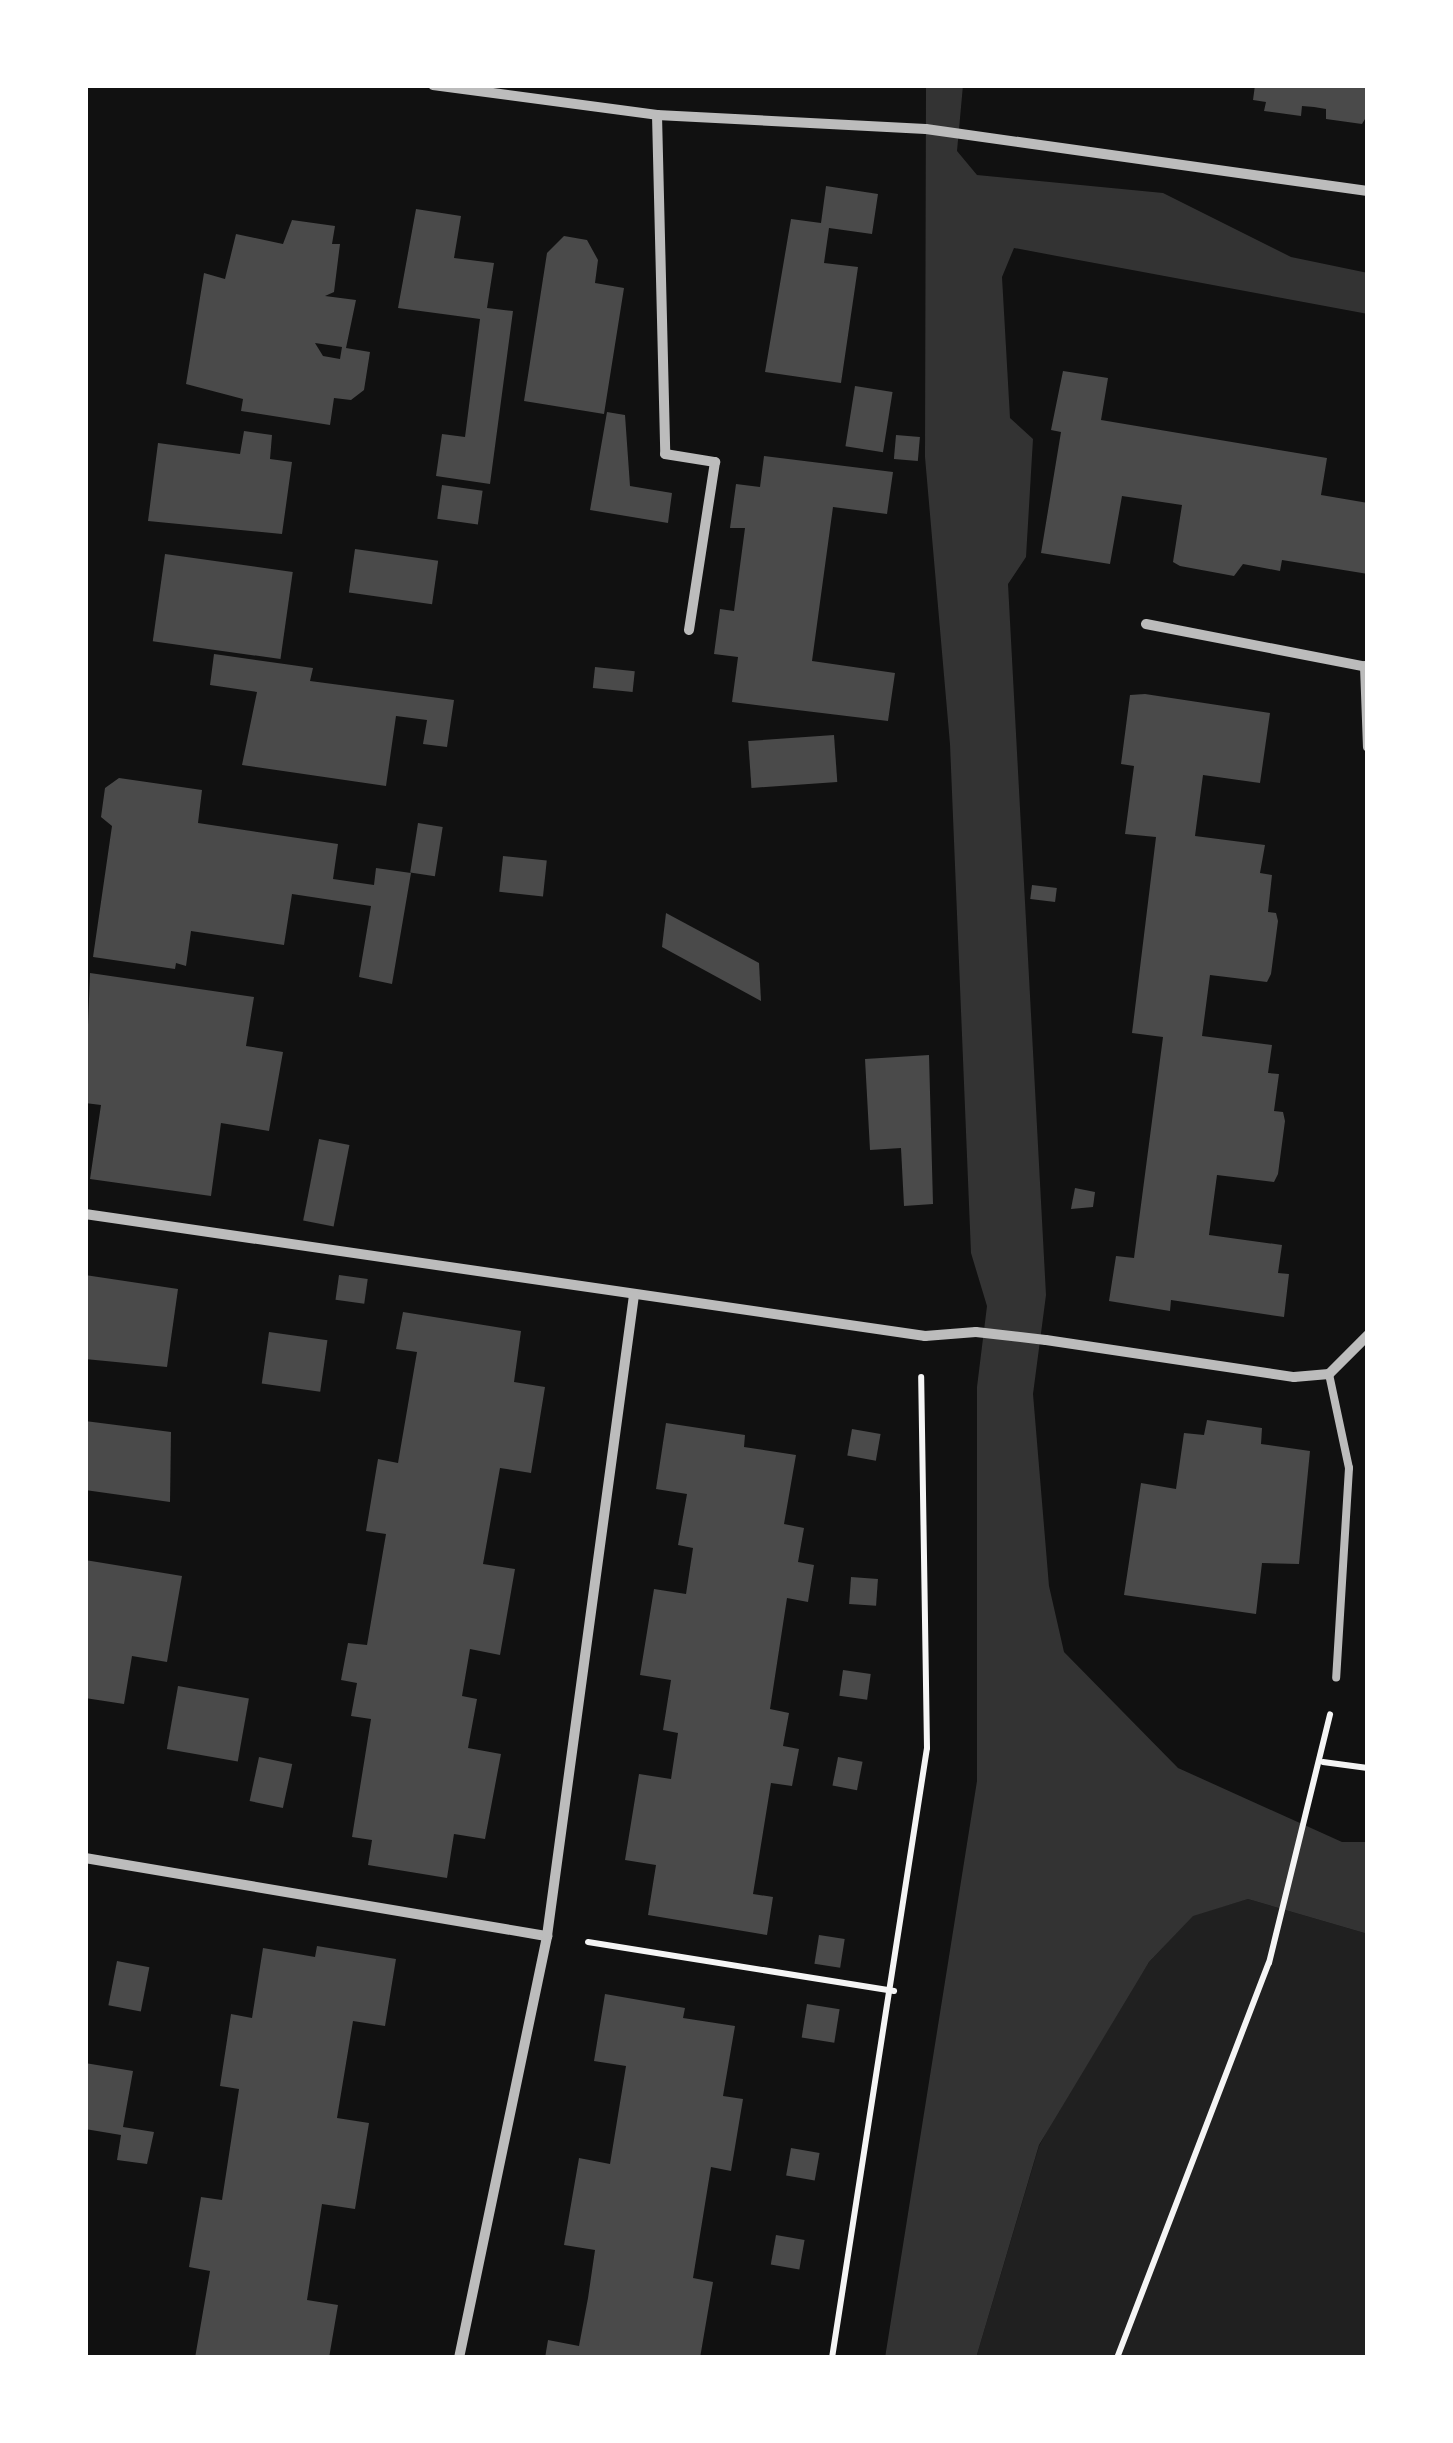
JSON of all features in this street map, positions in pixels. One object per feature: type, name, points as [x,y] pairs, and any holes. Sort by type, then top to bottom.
[{"type":"street","points":[[433,85],[658,115],[926,129],[1368,190]]},
{"type":"street","points":[[658,115],[665,454],[715,462],[689,630]]},
{"type":"street","points":[[1146,624],[1366,666],[1368,747]]},
{"type":"street","points":[[85,1214],[924,1336],[976,1332],[1294,1377],[1329,1374],[1368,1336]]},
{"type":"street","points":[[459,2358],[547,1936],[634,1295]]},
{"type":"street","points":[[85,1858],[547,1936]]},
{"type":"lane","points":[[1329,1374],[1349,1468],[1336,1678]]},
{"type":"path","points":[[832,2358],[894,1992],[927,1748],[918,1426],[924,1336]]},
{"type":"path","points":[[1117,2358],[1270,1963],[1322,1762],[1336,1678]]},
{"type":"path","points":[[1322,1762],[1368,1768]]},
{"type":"path","points":[[547,1936],[894,1992]]},
{"type":"shaded area","points":[[926,85],[963,85],[957,151],[977,175],[1163,193],[1291,257],[1368,273],[1368,314],[1014,248],[1002,277],[1010,418],[1033,439],[1026,557],[1008,584],[1046,1295],[1033,1394],[1049,1586],[1064,1652],[1178,1768],[1342,1842],[1368,1842],[1368,1934],[1248,1899],[1193,1916],[1149,1962],[1039,2145],[976,2358],[885,2358],[977,1781],[977,1387],[987,1306],[971,1253],[950,744],[925,457]]},
{"type":"shaded area","points":[[1248,1899],[1368,1934],[1368,2358],[976,2358],[1039,2146],[1088,2055],[1149,1962],[1193,1915]]},
{"type":"building","points":[[1255,85],[1368,85],[1368,114],[1362,124],[1326,119],[1326,109],[1314,107],[1302,106],[1301,116],[1264,111],[1266,102],[1253,100]]},
{"type":"building","points":[[826,186],[878,194],[872,234],[829,228],[824,263],[858,267],[841,383],[765,372],[791,219],[821,223]]},
{"type":"building","points":[[416,209],[461,216],[454,258],[494,263],[487,308],[513,311],[490,484],[436,476],[442,434],[465,437],[480,319],[398,308]]},
{"type":"building","points":[[292,220],[335,226],[332,244],[340,244],[334,292],[325,296],[356,300],[346,348],[370,352],[364,390],[351,400],[334,398],[330,425],[241,411],[243,399],[186,384],[204,273],[225,279],[236,234],[283,244]],"holes":[[[315,343],[342,347],[340,359],[323,356]]]},
{"type":"building","points":[[564,236],[587,240],[598,260],[595,283],[624,288],[604,414],[524,401],[547,253]]},
{"type":"building","points":[[1063,371],[1108,378],[1101,420],[1327,458],[1321,495],[1368,503],[1368,574],[1282,560],[1280,571],[1243,564],[1234,576],[1180,566],[1173,562],[1182,505],[1122,496],[1110,564],[1041,553],[1061,432],[1051,430]]},
{"type":"building","points":[[855,386],[893,392],[883,452],[845,446]]},
{"type":"building","points":[[607,412],[625,415],[630,486],[672,493],[668,523],[590,510]]},
{"type":"building","points":[[244,431],[272,435],[270,459],[292,462],[282,534],[148,521],[158,443],[240,454]]},
{"type":"building","points":[[896,435],[920,437],[918,461],[894,459]]},
{"type":"building","points":[[764,456],[893,472],[887,514],[833,507],[812,661],[895,673],[888,721],[732,702],[738,657],[714,654],[720,609],[734,611],[745,528],[730,528],[736,484],[760,487]]},
{"type":"building","points":[[442,485],[483,491],[478,524],[437,519]]},
{"type":"building","points":[[355,549],[438,561],[432,604],[349,593]]},
{"type":"building","points":[[165,554],[293,572],[280,659],[153,641]]},
{"type":"building","points":[[214,654],[313,668],[310,681],[454,700],[447,747],[423,744],[427,720],[396,716],[386,786],[242,765],[257,692],[210,685]]},
{"type":"building","points":[[595,667],[635,671],[633,692],[593,688]]},
{"type":"building","points":[[1130,695],[1270,713],[1260,783],[1203,775],[1195,836],[1265,845],[1260,873],[1272,875],[1268,912],[1276,913],[1278,921],[1271,974],[1267,982],[1210,975],[1202,1036],[1272,1045],[1268,1073],[1279,1074],[1274,1111],[1283,1112],[1285,1121],[1278,1174],[1274,1182],[1217,1175],[1209,1235],[1282,1245],[1278,1273],[1289,1274],[1284,1317],[1171,1300],[1170,1311],[1109,1301],[1116,1256],[1134,1258],[1163,1037],[1132,1033],[1156,837],[1125,834],[1134,766],[1121,764]]},
{"type":"building","points":[[834,735],[837,782],[751,788],[748,741]]},
{"type":"building","points":[[119,778],[202,790],[198,823],[338,844],[333,879],[374,885],[376,868],[411,873],[392,984],[359,977],[371,906],[292,894],[284,945],[191,931],[186,966],[176,963],[175,969],[93,957],[112,826],[101,817],[105,788]]},
{"type":"building","points":[[418,823],[443,827],[435,876],[410,872]]},
{"type":"building","points":[[503,856],[547,861],[543,896],[499,892]]},
{"type":"building","points":[[1032,885],[1057,888],[1055,902],[1030,899]]},
{"type":"building","points":[[666,913],[759,963],[761,1001],[662,947]]},
{"type":"building","points":[[90,973],[254,997],[246,1046],[283,1052],[269,1131],[221,1123],[211,1196],[90,1179],[101,1105],[85,1103]]},
{"type":"building","points":[[929,1055],[933,1204],[904,1206],[901,1148],[870,1150],[865,1059]]},
{"type":"building","points":[[319,1139],[349,1145],[334,1226],[303,1220]]},
{"type":"building","points":[[1075,1188],[1095,1192],[1093,1207],[1071,1209]]},
{"type":"building","points":[[85,1275],[178,1289],[167,1367],[85,1359]]},
{"type":"building","points":[[339,1275],[368,1279],[364,1304],[336,1300]]},
{"type":"building","points":[[403,1312],[521,1331],[514,1382],[545,1387],[531,1473],[500,1468],[483,1564],[515,1569],[500,1655],[470,1649],[462,1696],[477,1699],[468,1748],[501,1754],[485,1839],[454,1834],[447,1878],[368,1865],[372,1840],[352,1837],[371,1719],[351,1716],[357,1683],[341,1680],[348,1643],[367,1645],[386,1534],[366,1531],[378,1459],[398,1463],[417,1352],[396,1349]]},
{"type":"building","points":[[269,1332],[327,1340],[320,1392],[262,1383]]},
{"type":"building","points":[[1207,1420],[1262,1428],[1261,1444],[1310,1451],[1299,1564],[1262,1563],[1256,1614],[1124,1595],[1141,1483],[1176,1489],[1184,1433],[1204,1435]]},
{"type":"building","points":[[85,1421],[171,1432],[170,1502],[85,1490]]},
{"type":"building","points":[[666,1423],[745,1435],[744,1447],[796,1455],[784,1524],[804,1528],[798,1562],[814,1565],[808,1602],[787,1598],[770,1709],[789,1713],[783,1746],[799,1749],[792,1786],[771,1783],[753,1894],[773,1897],[767,1935],[648,1915],[656,1865],[625,1860],[639,1774],[671,1779],[678,1733],[663,1730],[671,1680],[640,1675],[654,1589],[686,1594],[693,1548],[678,1545],[687,1494],[656,1489]]},
{"type":"building","points":[[852,1429],[881,1434],[876,1461],[847,1456]]},
{"type":"building","points":[[85,1560],[182,1576],[167,1662],[132,1656],[124,1704],[85,1698]]},
{"type":"building","points":[[851,1577],[878,1579],[876,1606],[849,1604]]},
{"type":"building","points":[[843,1670],[871,1674],[867,1700],[839,1696]]},
{"type":"building","points":[[178,1686],[249,1699],[238,1762],[167,1749]]},
{"type":"building","points":[[259,1757],[292,1764],[283,1808],[250,1801]]},
{"type":"building","points":[[838,1757],[863,1762],[857,1790],[832,1785]]},
{"type":"building","points":[[819,1935],[845,1939],[840,1968],[814,1964]]},
{"type":"building","points":[[317,1946],[396,1959],[385,2026],[353,2021],[337,2118],[369,2123],[355,2209],[322,2204],[307,2300],[338,2305],[329,2358],[195,2358],[210,2271],[189,2267],[201,2197],[222,2200],[239,2089],[220,2086],[231,2014],[252,2018],[263,1948],[315,1957]]},
{"type":"building","points":[[117,1961],[149,1967],[141,2011],[108,2005]]},
{"type":"building","points":[[605,1994],[685,2008],[683,2018],[735,2026],[723,2096],[743,2099],[731,2171],[711,2167],[693,2278],[713,2282],[700,2358],[545,2358],[548,2340],[579,2346],[588,2298],[595,2250],[564,2245],[579,2158],[610,2164],[626,2066],[594,2061]]},
{"type":"building","points":[[807,2004],[840,2009],[834,2043],[802,2038]]},
{"type":"building","points":[[85,2063],[133,2071],[123,2127],[154,2132],[147,2164],[117,2160],[121,2135],[85,2129]]},
{"type":"building","points":[[791,2148],[820,2153],[815,2181],[786,2176]]},
{"type":"building","points":[[776,2235],[805,2240],[799,2270],[771,2265]]}]
